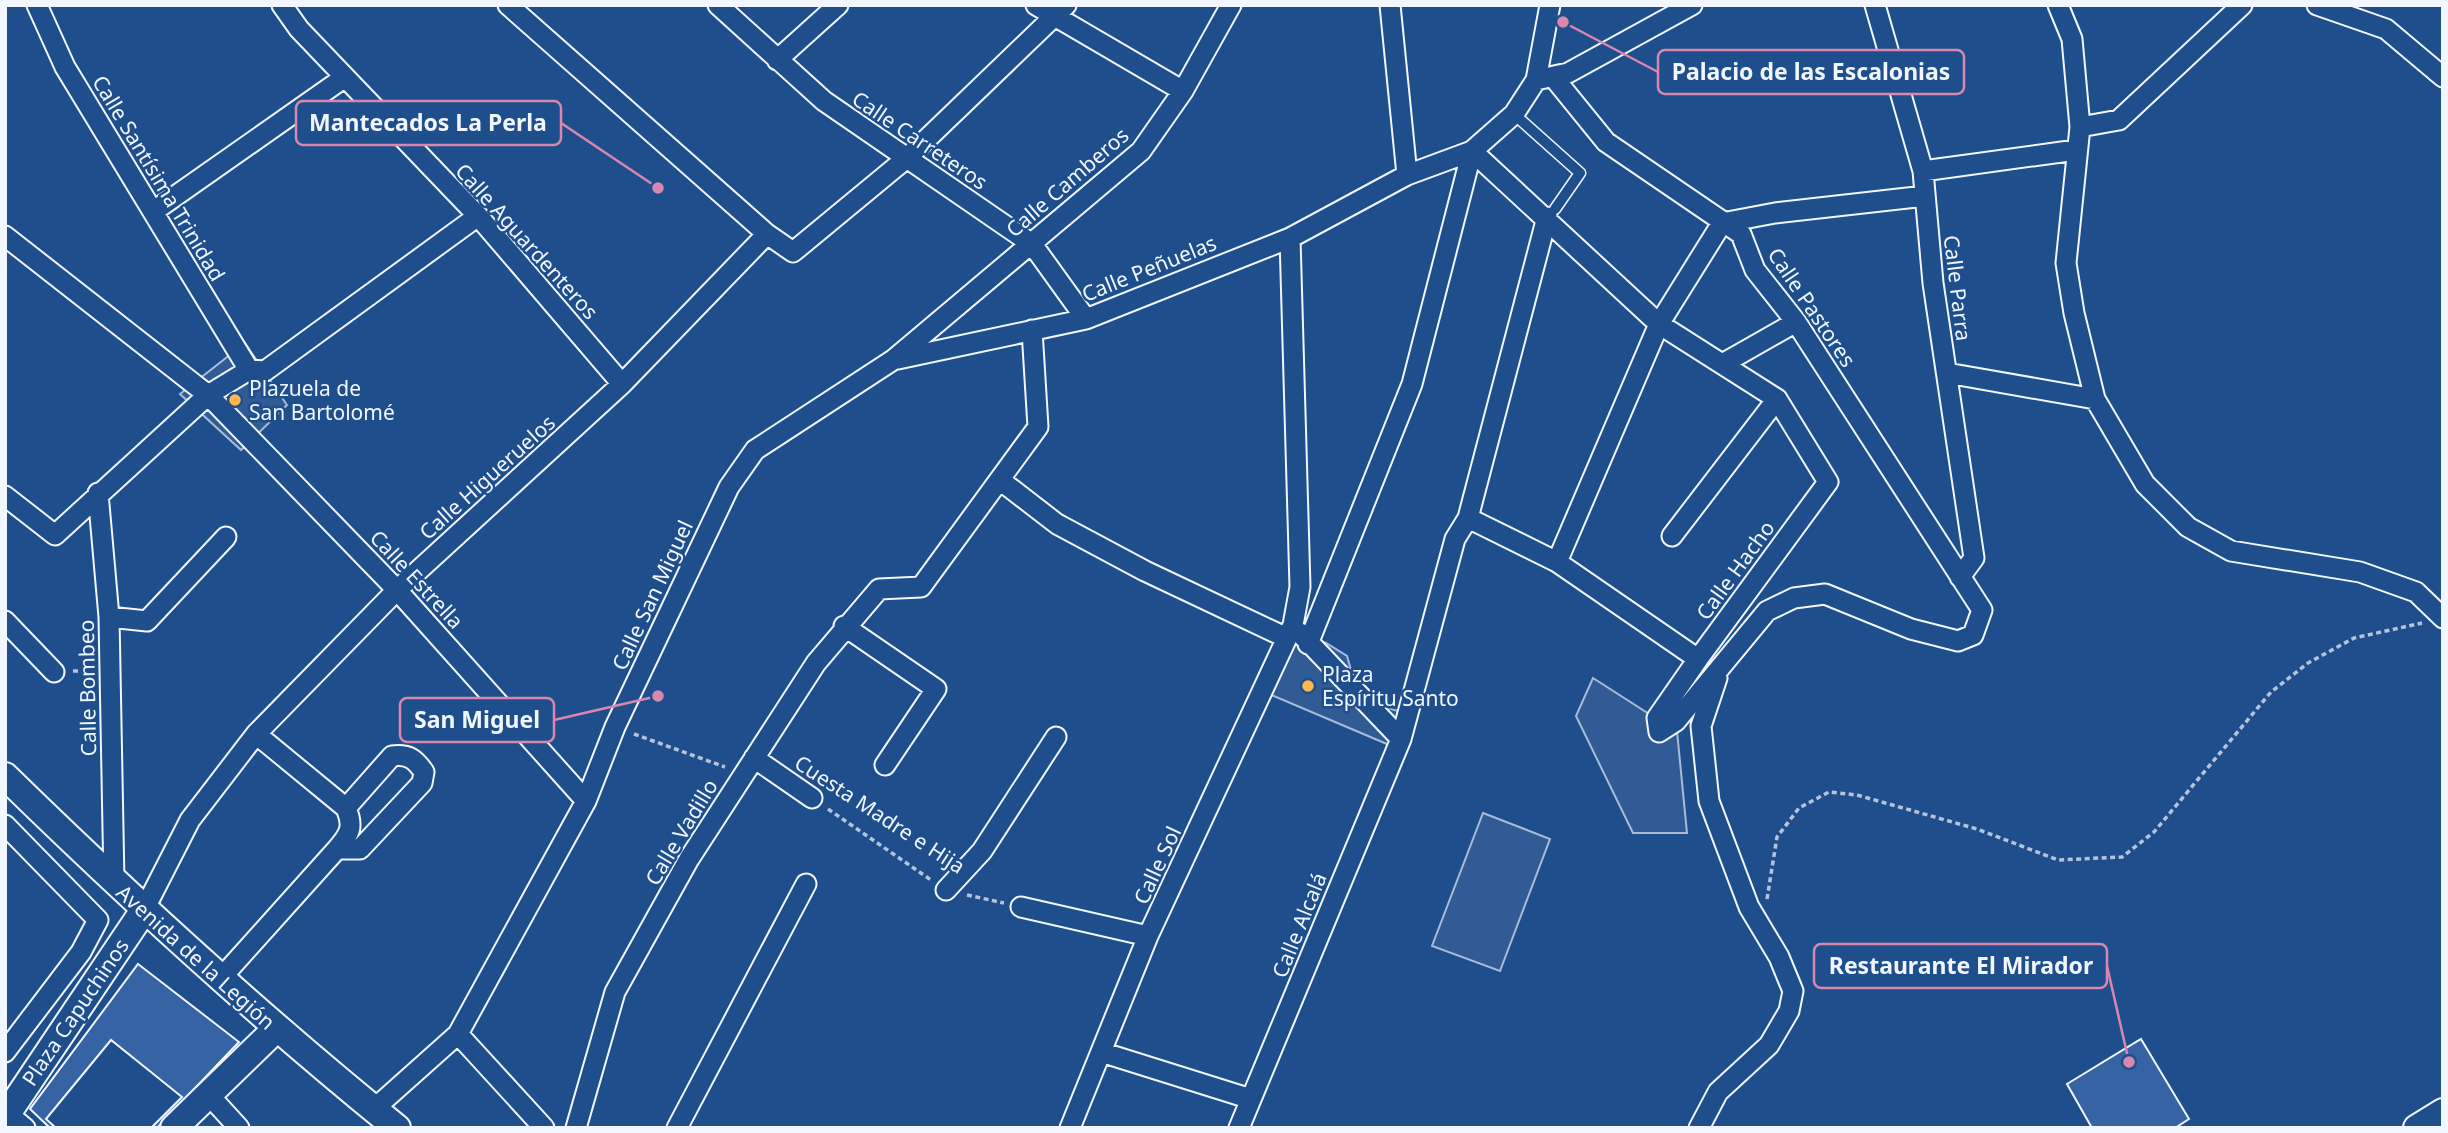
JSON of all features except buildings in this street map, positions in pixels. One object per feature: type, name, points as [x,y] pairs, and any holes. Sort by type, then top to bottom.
[{"type":"main road","name":"Avenida de la Legión","points":[[5,776],[114,882],[222,977],[276,1030],[397,1128]]},
{"type":"main road","name":"Plaza Capuchinos","points":[[13,1119],[144,910]]},
{"type":"main road","points":[[174,1128],[276,1030]]},
{"type":"main road","points":[[2417,1128],[2443,1111]]},
{"type":"street","name":"Calle Santísima Trinidad","points":[[37,5],[65,67],[250,370]]},
{"type":"street","name":"Calle Aguardenteros","points":[[282,5],[299,29],[478,216],[622,384]]},
{"type":"street","points":[[508,5],[767,234],[793,252],[908,157],[1060,11]]},
{"type":"street","name":"Calle Carreteros","points":[[718,5],[824,101],[1032,244],[1086,319]]},
{"type":"street","points":[[778,60],[838,5]]},
{"type":"street","points":[[1036,5],[1060,11],[1183,91]]},
{"type":"street","name":"Calle Camberos","points":[[893,360],[1141,151],[1183,91],[1231,5]]},
{"type":"street","points":[[1390,5],[1407,175]]},
{"type":"street","points":[[1545,79],[1550,5]]},
{"type":"street","points":[[1308,643],[1412,384],[1472,151],[1514,114],[1545,79],[1568,73],[1692,5]]},
{"type":"street","name":"Calle Parra","points":[[1874,5],[1923,171],[1947,373],[1975,558],[1960,576]]},
{"type":"street","points":[[2058,5],[2073,39],[2080,127],[2066,263],[2074,313],[2095,399],[2146,484],[2188,527],[2231,551],[2360,572],[2416,592],[2436,620]]},
{"type":"street","points":[[2080,127],[2119,120],[2242,5]]},
{"type":"street","points":[[2317,5],[2386,29],[2443,77]]},
{"type":"street","points":[[154,211],[345,77]]},
{"type":"street","name":"Calle Pastores","points":[[1545,79],[1606,142],[1741,234],[1755,270],[1796,322],[1982,610],[1973,635],[1958,641],[1911,629],[1825,594],[1794,598],[1767,611],[1721,667]]},
{"type":"street","points":[[1923,171],[1999,158],[2076,150]]},
{"type":"street","name":"Calle Peñuelas","points":[[893,360],[1086,319],[1290,238],[1407,175],[1472,151]]},
{"type":"street","name":"Calle Hacho","points":[[1472,151],[1551,213],[1659,324],[1777,399],[1828,482],[1698,659]]},
{"type":"street","points":[[1557,562],[1659,324],[1722,223],[1775,213],[1925,195]]},
{"type":"street","name":"Calle Alcalá","points":[[1239,1128],[1401,738],[1452,549],[1468,518],[1551,213]]},
{"type":"street","points":[[5,496],[55,535],[208,394],[250,370],[265,371],[478,216]]},
{"type":"street","name":"Calle Higueruelos","points":[[144,910],[190,820],[256,734],[397,590],[622,384],[767,234]]},
{"type":"street","name":"Calle Estrella","points":[[5,236],[208,394],[397,590],[586,801]]},
{"type":"street","name":"Calle Sol","points":[[1070,1128],[1149,936],[1290,631],[1300,587],[1290,238]]},
{"type":"street","points":[[1724,363],[1796,322]]},
{"type":"street","points":[[1032,330],[1038,428],[1000,480],[1057,524],[1145,571],[1290,631],[1308,643],[1401,738]]},
{"type":"street","name":"Calle San Miguel","points":[[374,1109],[458,1034],[586,801],[615,727],[729,487],[755,450],[893,360]]},
{"type":"street","points":[[1947,373],[2095,399]]},
{"type":"street","points":[[1672,536],[1777,399]]},
{"type":"street","name":"Calle Vadillo","points":[[576,1128],[615,992],[689,859],[816,663],[844,626],[879,589],[921,587],[1000,480]]},
{"type":"street","name":"Calle Bombeo","points":[[98,494],[110,617],[114,882]]},
{"type":"street","points":[[1468,518],[1557,562],[1698,659],[1657,719],[1659,732],[1676,722],[1721,667]]},
{"type":"street","points":[[110,617],[146,621],[226,537]]},
{"type":"street","points":[[5,621],[54,672]]},
{"type":"street","points":[[844,626],[936,689],[885,765]]},
{"type":"street","points":[[1699,1128],[1718,1092],[1769,1045],[1790,1011],[1793,991],[1779,957],[1749,907],[1709,801],[1701,726],[1721,667]]},
{"type":"street","points":[[222,977],[349,835],[352,822],[346,808],[256,734]]},
{"type":"street","points":[[946,890],[982,851],[1056,737]]},
{"type":"street","points":[[337,849],[360,849],[422,783],[424,772],[416,760],[405,754],[393,755],[346,808]]},
{"type":"street","name":"Cuesta Madre e Hija","points":[[749,766],[812,798]]},
{"type":"street","name":"Avenida de la Legión","points":[[5,825],[98,920],[81,952],[5,1052]]},
{"type":"street","points":[[677,1128],[806,884]]},
{"type":"street","points":[[1021,907],[1149,936]]},
{"type":"street","points":[[458,1034],[544,1128]]},
{"type":"street","points":[[1101,1052],[1251,1100]]},
{"type":"street","points":[[208,1094],[239,1128]]},
{"type":"lane","points":[[1514,114],[1580,173],[1551,213]]},
{"type":"path","points":[[1762,929],[1777,837],[1799,808],[1829,792],[1857,795],[1951,824],[1977,828],[2058,860],[2122,857],[2154,832],[2271,692],[2308,663],[2354,638],[2436,620]]},
{"type":"path","points":[[54,672],[112,670]]},
{"type":"path","points":[[615,727],[749,766]]},
{"type":"path","name":"Cuesta Madre e Hija","points":[[812,798],[946,890],[1021,907]]},
{"type":"shaded area","name":"Plazuela de San Bartolomé","points":[[245,343],[287,405],[241,450],[180,394]]},
{"type":"shaded area","name":"Plaza Espíritu Santo","points":[[1281,628],[1326,643],[1347,656],[1351,670],[1376,705],[1402,712],[1394,747],[1255,688]]},
{"type":"shaded area","points":[[1593,678],[1657,719],[1676,721],[1687,833],[1633,833],[1576,716]]},
{"type":"shaded area","points":[[1483,813],[1550,839],[1500,971],[1432,946]]},
{"type":"place","name":"Palacio de las Escalonias","points":[[1563,22]]},
{"type":"place","name":"Mantecados La Perla","points":[[658,188]]},
{"type":"place","name":"Plazuela de San Bartolomé","points":[[235,400]]},
{"type":"place","name":"Plaza Espíritu Santo","points":[[1308,686]]},
{"type":"place","name":"San Miguel","points":[[658,696]]},
{"type":"place","name":"Restaurante El Mirador","points":[[2129,1062]]}]
